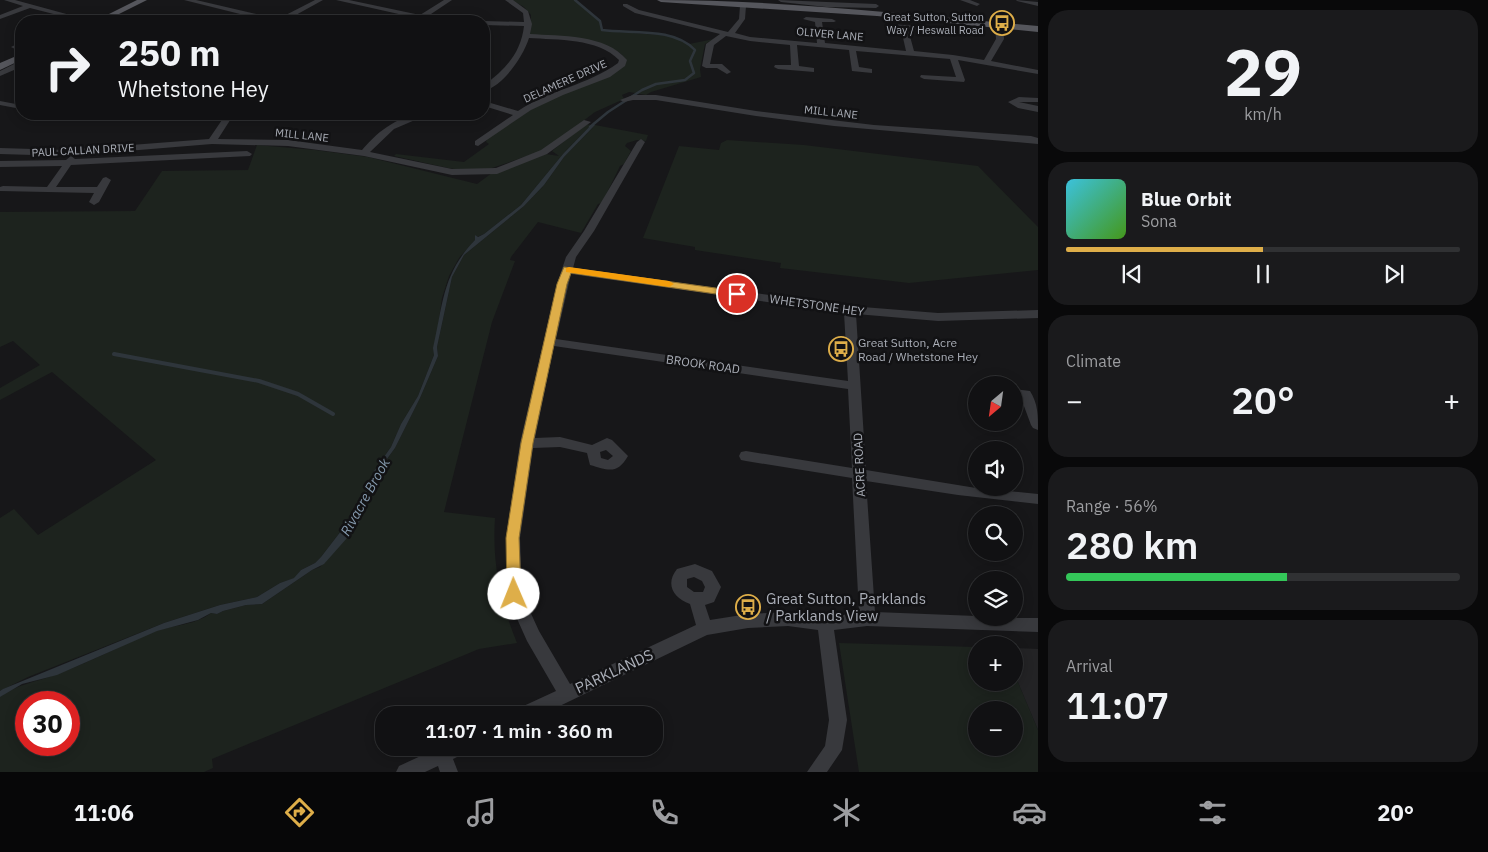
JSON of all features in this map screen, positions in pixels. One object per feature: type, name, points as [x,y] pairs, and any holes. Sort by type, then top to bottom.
[{"type":"main road","points":[[112,15],[143,0]]},
{"type":"main road","points":[[661,0],[709,2],[743,6],[876,7],[1038,29]]},
{"type":"main road","points":[[0,67],[15,60]]},
{"type":"street","points":[[7,0],[61,15]]},
{"type":"street","points":[[187,0],[251,15]]},
{"type":"street","points":[[291,15],[320,0]]},
{"type":"street","points":[[339,0],[411,15]]},
{"type":"street","points":[[424,15],[449,0]]},
{"type":"street","points":[[490,83],[515,62],[527,36],[528,24],[525,10],[508,0]]},
{"type":"street","points":[[781,0],[826,5],[876,7]]},
{"type":"street","points":[[963,0],[977,4]]},
{"type":"street","points":[[1020,0],[1038,4]]},
{"type":"street","name":"OLIVER LANE","points":[[625,5],[637,12],[727,34],[793,42],[953,56],[1038,72]]},
{"type":"street","points":[[0,17],[30,6]]},
{"type":"street","points":[[727,72],[719,66],[706,66],[710,44],[727,34],[742,20],[745,12],[743,6]]},
{"type":"street","points":[[806,19],[832,21]]},
{"type":"street","points":[[818,20],[821,44]]},
{"type":"street","points":[[490,23],[528,24]]},
{"type":"street","points":[[987,62],[1000,39],[999,24]]},
{"type":"street","points":[[890,26],[917,28]]},
{"type":"street","points":[[904,27],[910,52]]},
{"type":"street","name":"DELAMERE DRIVE","points":[[478,143],[520,114],[549,98],[607,75],[622,64],[620,55],[616,52],[596,45],[562,39],[527,36]]},
{"type":"street","points":[[793,42],[795,68]]},
{"type":"street","points":[[852,47],[855,69],[869,71]]},
{"type":"street","points":[[924,77],[961,80],[953,56]]},
{"type":"street","points":[[0,74],[15,67]]},
{"type":"street","points":[[778,67],[810,70]]},
{"type":"street","name":"MILL LANE","points":[[624,100],[630,97],[663,98],[794,120],[982,136],[1031,138],[1038,141]]},
{"type":"street","points":[[1038,100],[1019,98],[1012,102],[1038,109]]},
{"type":"street","points":[[0,102],[15,106]]},
{"type":"street","points":[[490,105],[520,114]]},
{"type":"street","points":[[212,141],[226,120]]},
{"type":"street","points":[[364,153],[384,131],[407,120]]},
{"type":"street","name":"MILL LANE","points":[[0,151],[75,153],[212,141],[288,143],[364,153],[452,172],[497,170],[544,152],[587,122]]},
{"type":"street","points":[[567,694],[532,636],[514,594],[513,538],[527,443],[562,284],[571,257],[589,231],[641,142]]},
{"type":"street","points":[[167,157],[174,144]]},
{"type":"street","points":[[50,189],[75,153]]},
{"type":"street","name":"PAUL CALLAN DRIVE","points":[[0,164],[246,154]]},
{"type":"street","points":[[94,202],[106,180]]},
{"type":"street","points":[[3,190],[100,190]]},
{"type":"street","name":"WHETSTONE HEY","points":[[567,270],[850,310],[938,317],[1038,314]]},
{"type":"street","name":"ACRE ROAD","points":[[850,310],[867,619]]},
{"type":"street","name":"BROOK ROAD","points":[[550,342],[855,386]]},
{"type":"street","points":[[1026,394],[1038,425]]},
{"type":"street","points":[[527,443],[560,442],[593,450]]},
{"type":"street","points":[[746,456],[958,490],[1038,499]]},
{"type":"street","points":[[696,600],[705,628]]},
{"type":"street","name":"PARKLANDS","points":[[542,706],[705,628],[748,621],[788,619],[825,624],[867,619],[1038,625]]},
{"type":"street","points":[[816,772],[833,750],[838,720],[825,624]]},
{"type":"street","points":[[406,772],[440,756]]},
{"type":"street","points":[[449,772],[450,756]]},
{"type":"shaded area","points":[[512,0],[575,0],[600,21],[601,29],[605,31],[661,35],[677,38],[689,44],[714,39],[705,44],[700,69],[701,77],[646,95],[629,92],[622,95],[624,99],[595,112],[545,150],[489,169],[467,171],[394,156],[396,154],[464,162],[489,144],[486,142],[487,139],[532,109],[554,97],[610,76],[626,61],[621,54],[612,48],[599,44],[531,35],[531,15],[524,7]]},
{"type":"shaded area","points":[[586,124],[591,125],[563,154],[521,205],[484,234],[477,237],[475,235],[475,240],[459,258],[449,276],[442,298],[434,355],[418,396],[401,424],[391,447],[374,471],[358,509],[315,563],[301,570],[295,578],[280,583],[257,597],[220,605],[164,623],[28,677],[0,691],[0,518],[14,509],[38,535],[156,460],[52,372],[0,400],[0,388],[40,365],[13,341],[0,347],[0,212],[135,211],[162,171],[248,170],[257,145],[368,157],[477,184],[492,173],[546,154],[559,156],[552,151]]},
{"type":"shaded area","points":[[595,125],[648,135],[646,141],[637,140],[627,143],[625,146],[631,151],[624,164],[620,166],[602,203],[598,204],[581,233],[538,222],[511,257],[510,260],[515,261],[492,322],[444,512],[495,518],[494,534],[498,582],[517,643],[479,649],[212,759],[213,768],[204,772],[0,772],[0,697],[20,686],[70,669],[156,631],[199,620],[211,613],[217,614],[246,605],[262,604],[312,570],[320,567],[361,519],[381,467],[395,448],[420,398],[438,356],[437,347],[452,277],[464,255],[524,206],[544,185],[564,157]]},
{"type":"shaded area","points":[[727,140],[804,145],[978,166],[1038,227],[1038,270],[909,283],[780,268],[781,263],[695,250],[695,247],[643,238],[679,146],[719,150],[721,143]]},
{"type":"shaded area","points":[[839,643],[968,647],[968,691],[1022,691],[1038,730],[1038,772],[859,772]]},
{"type":"shaded area","points":[[1023,648],[1038,649],[1038,730],[1022,691]]},
{"type":"water","name":"Rivacre Brook","points":[[591,125],[595,125],[564,157],[544,185],[524,206],[464,255],[452,277],[437,347],[438,356],[420,398],[395,448],[381,467],[361,519],[355,529],[324,564],[262,604],[246,605],[217,614],[211,613],[198,620],[157,631],[57,675],[22,684],[0,697],[0,691],[3,689],[164,623],[220,605],[257,597],[280,583],[294,578],[301,570],[315,563],[358,509],[374,471],[391,447],[401,424],[418,396],[434,355],[433,348],[445,291],[456,265],[475,240],[475,235],[478,237],[484,234],[521,205],[563,154]]},
{"type":"waterway","points":[[575,0],[600,21],[602,30],[664,35],[686,43],[695,50],[690,61],[694,73],[685,80],[656,84],[642,90],[608,112],[590,127]]},
{"type":"waterway","points":[[114,354],[259,381],[298,394],[333,414]]},
{"type":"slow traffic","points":[[569,270],[669,284]]},
{"type":"place","name":"Great Sutton, Sutton Way / Heswall Road","points":[[1002,23]]},
{"type":"place","name":"Great Sutton, Acre Road / Whetstone Hey","points":[[841,349]]},
{"type":"place","name":"Great Sutton, Parklands / Parklands View","points":[[748,607]]},
{"type":"route","points":[[514,594],[513,538],[527,443],[562,284],[567,270],[737,294]]}]
